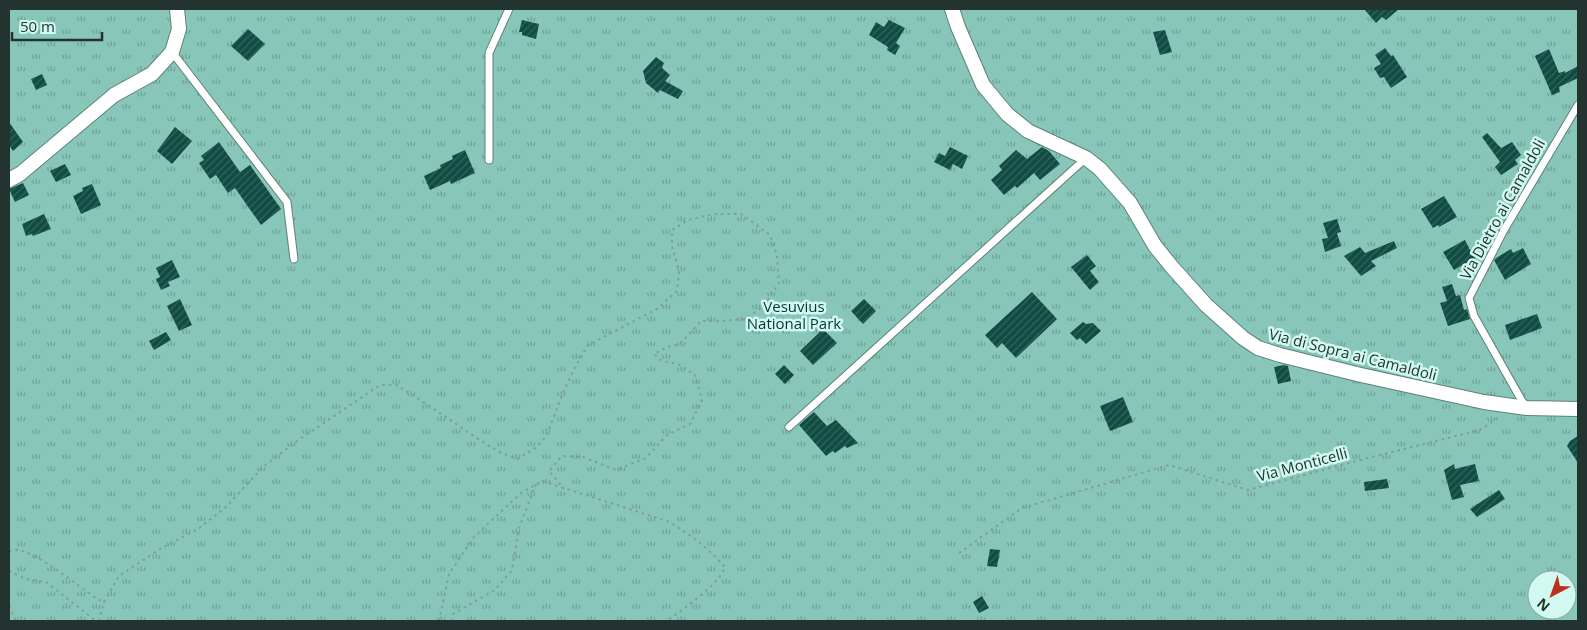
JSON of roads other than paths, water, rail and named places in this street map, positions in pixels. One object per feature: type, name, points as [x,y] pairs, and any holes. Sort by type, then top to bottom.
[{"type":"street","points":[[9,180],[20,174],[114,95],[152,74],[172,52],[179,28],[177,9]]},
{"type":"street","name":"Via di Sopra ai Camaldoli","points":[[952,9],[983,85],[1007,114],[1028,131],[1086,158],[1100,169],[1130,203],[1155,246],[1195,293],[1236,332],[1258,348],[1361,375],[1484,402],[1521,407],[1578,410]]},
{"type":"lane","points":[[489,160],[489,53],[509,9]]},
{"type":"lane","points":[[172,52],[287,202],[294,259]]},
{"type":"lane","name":"Via Dietro ai Camaldoli","points":[[1521,407],[1474,316],[1469,298],[1504,230],[1578,105]]},
{"type":"lane","points":[[788,427],[1086,158]]},
{"type":"park label","name":"Vesuvius National Park","points":[[794,314]]}]
